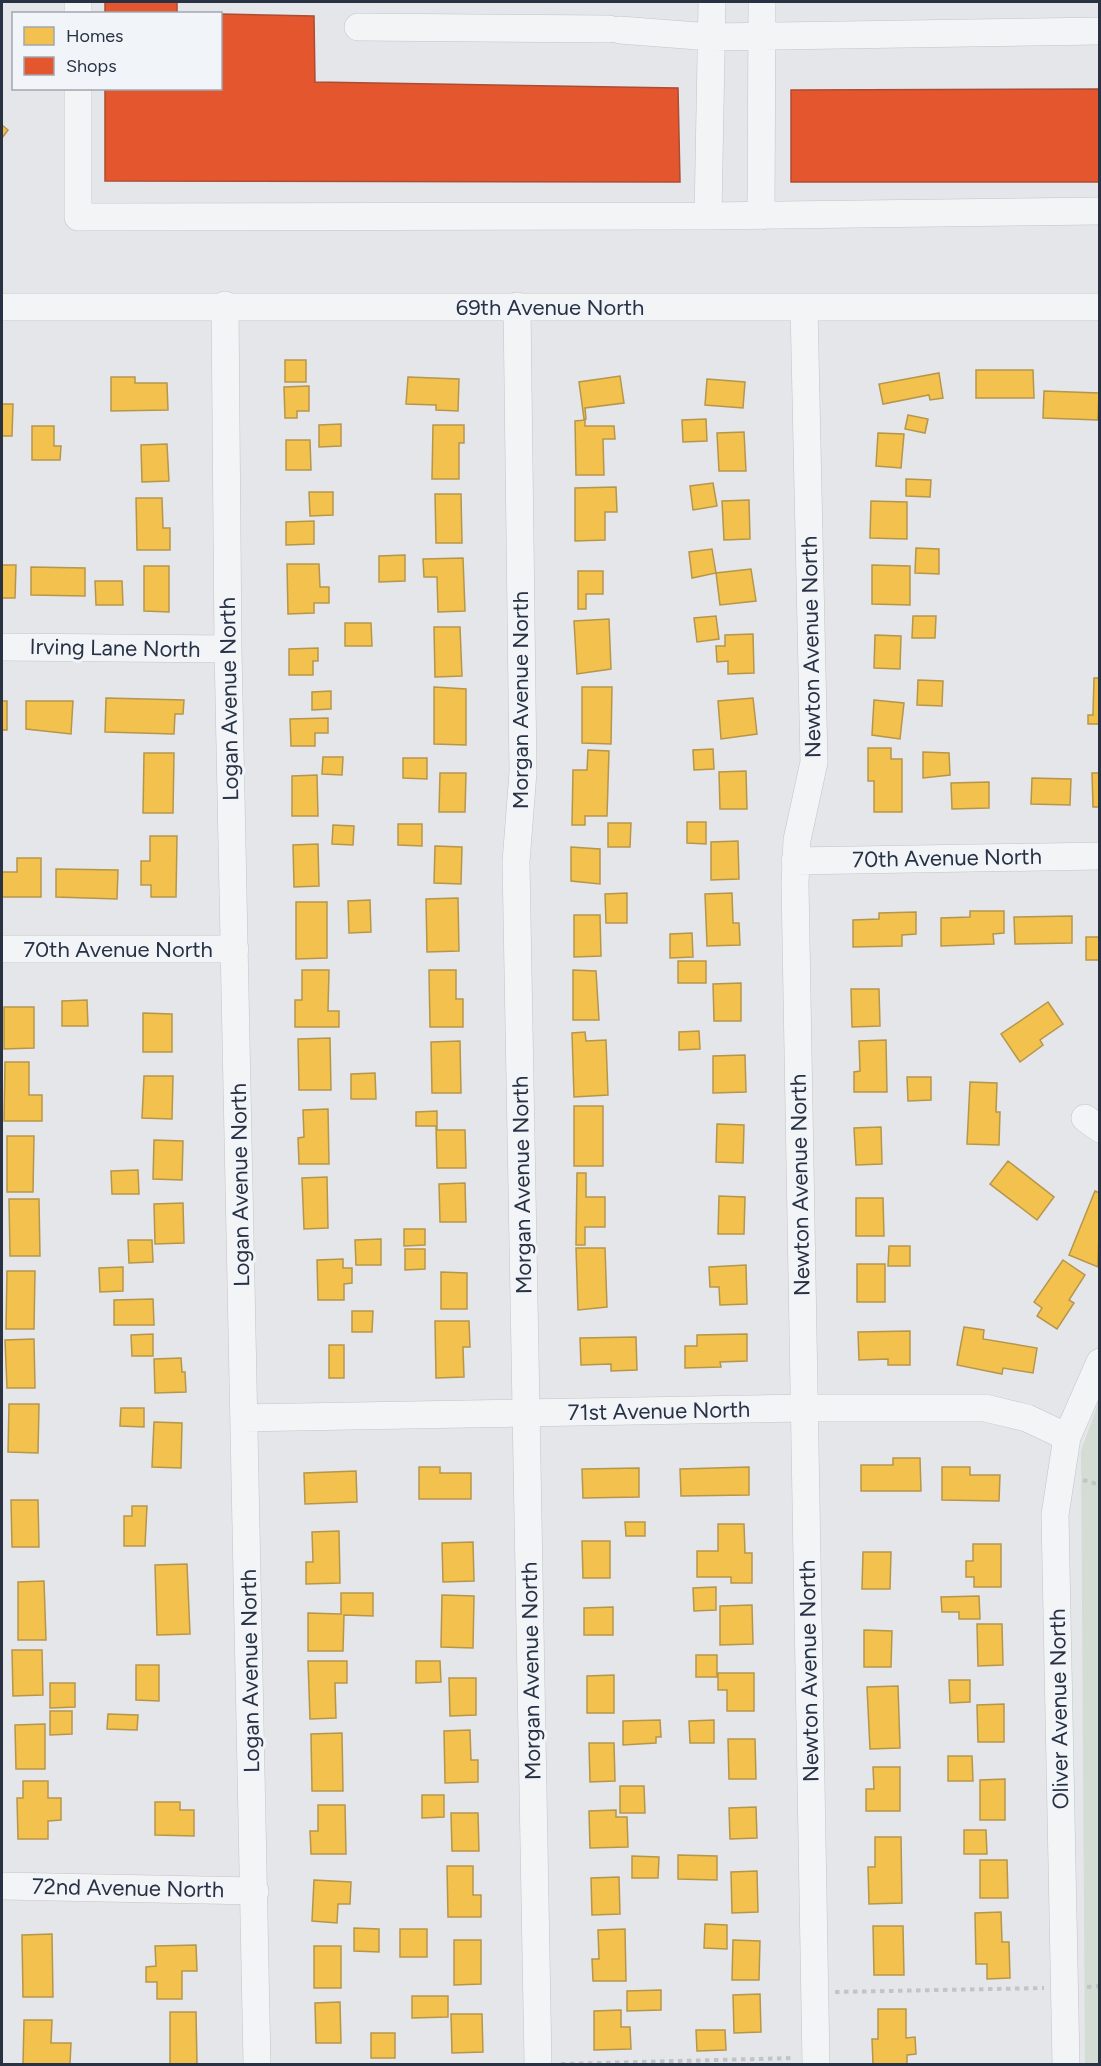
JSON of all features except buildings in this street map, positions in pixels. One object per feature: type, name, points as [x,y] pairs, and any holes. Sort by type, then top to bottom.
[{"type":"street","points":[[708,216],[712,2]]},
{"type":"street","points":[[761,216],[762,2]]},
{"type":"street","points":[[358,27],[614,30],[711,37],[1100,31]]},
{"type":"street","points":[[78,90],[78,217],[761,216],[1100,211]]},
{"type":"street","name":"Logan Avenue North","points":[[225,306],[228,649],[257,2064]]},
{"type":"street","name":"Morgan Avenue North","points":[[517,306],[523,772],[516,862],[538,2064]]},
{"type":"street","name":"69th Avenue North","points":[[2,307],[1100,307]]},
{"type":"street","name":"Newton Avenue North","points":[[804,308],[814,762],[799,829],[795,861],[816,2064]]},
{"type":"street","name":"Irving Lane North","points":[[2,647],[228,649]]},
{"type":"street","name":"70th Avenue North","points":[[795,861],[1100,856]]},
{"type":"street","name":"70th Avenue North","points":[[2,949],[235,949]]},
{"type":"street","name":"Oliver Avenue North","points":[[1066,2064],[1055,1515],[1067,1437],[1091,1403],[1100,1362]]},
{"type":"street","name":"71st Avenue North","points":[[245,1418],[804,1408],[985,1408],[1027,1418],[1067,1437]]},
{"type":"street","name":"72nd Avenue North","points":[[2,1886],[255,1891]]},
{"type":"path","points":[[1086,1481],[1100,1485]]},
{"type":"shaded area","points":[[1099,1401],[1100,2064],[1085,2064],[1081,1451]]}]
